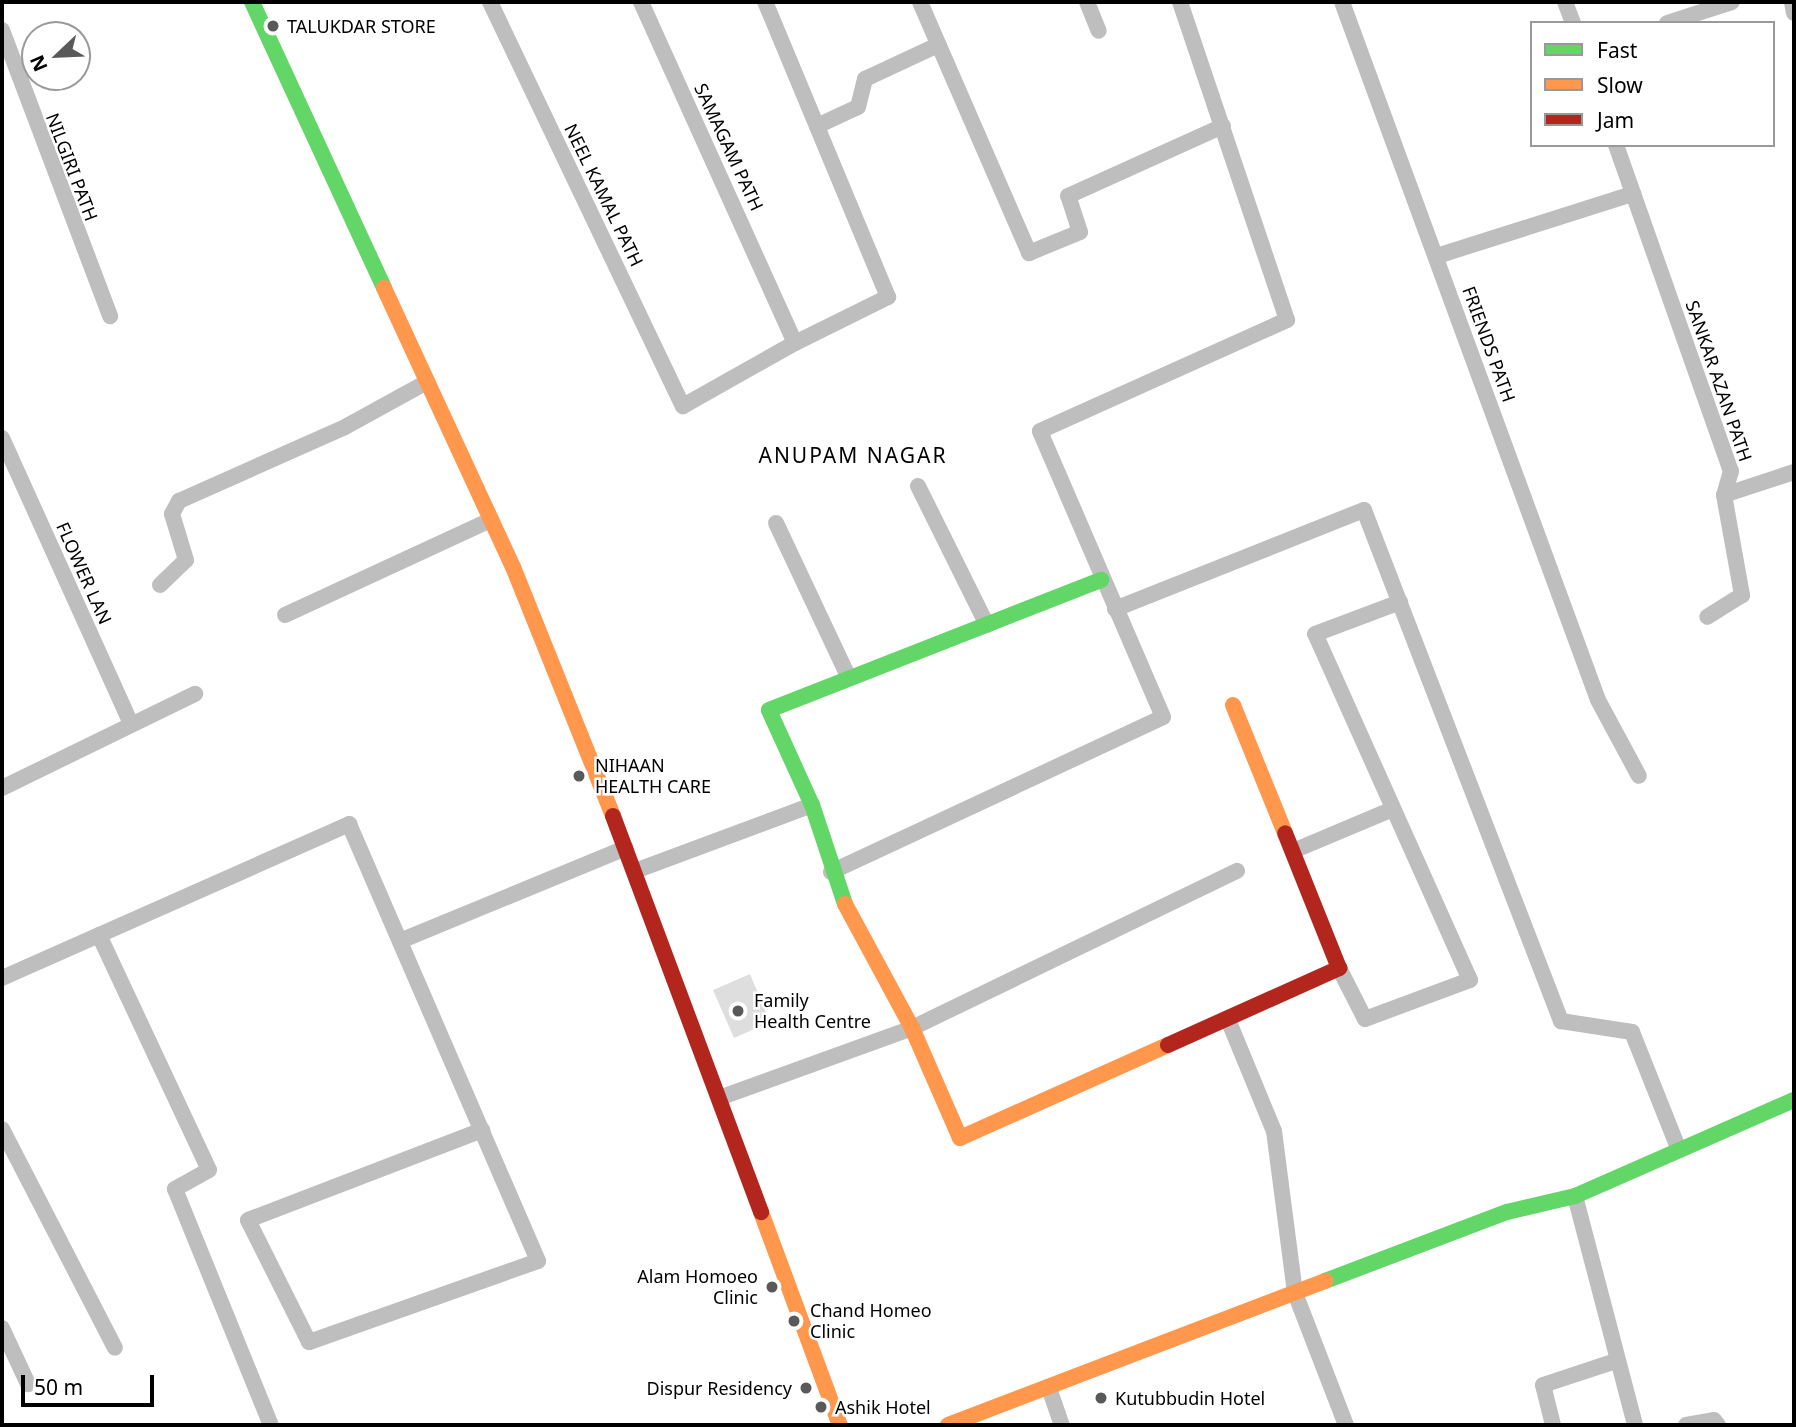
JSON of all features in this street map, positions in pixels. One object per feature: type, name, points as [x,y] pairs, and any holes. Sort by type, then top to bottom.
[{"type":"street","points":[[252,2],[491,520],[635,871],[840,1425]]},
{"type":"street","name":"NEEL KAMAL PATH","points":[[490,2],[683,406],[795,343]]},
{"type":"street","name":"SAMAGAM PATH","points":[[641,2],[783,309],[795,343]]},
{"type":"street","points":[[765,2],[888,297],[795,343]]},
{"type":"street","points":[[920,2],[1029,253],[1080,232],[1068,196],[1223,126]]},
{"type":"street","points":[[1087,2],[1099,31]]},
{"type":"street","points":[[831,872],[1163,717],[1101,580],[1040,430],[1287,320],[1180,2]]},
{"type":"street","name":"FRIENDS PATH","points":[[1342,2],[1598,700],[1639,776]]},
{"type":"street","points":[[1565,2],[1572,21]]},
{"type":"street","points":[[1673,21],[1732,2]]},
{"type":"street","points":[[1792,2],[1794,13]]},
{"type":"street","name":"NILGIRI PATH","points":[[2,30],[110,316]]},
{"type":"street","points":[[817,126],[858,107],[864,79],[938,45]]},
{"type":"street","name":"SANKAR AZAN PATH","points":[[1617,147],[1731,471],[1724,495],[1742,595],[1707,617]]},
{"type":"street","points":[[1437,256],[1633,194]]},
{"type":"street","points":[[160,585],[186,560],[172,514],[179,501],[345,427],[427,382]]},
{"type":"street","name":"FLOWER LAN","points":[[2,438],[131,724]]},
{"type":"street","points":[[1724,495],[1794,472]]},
{"type":"street","points":[[918,486],[987,625]]},
{"type":"street","points":[[1115,609],[1364,510],[1561,1021],[1632,1032],[1679,1150]]},
{"type":"street","points":[[285,615],[491,520]]},
{"type":"street","points":[[776,523],[849,678]]},
{"type":"street","points":[[1101,580],[769,710],[812,805],[831,872],[912,1028],[960,1138],[1229,1022],[1339,968]]},
{"type":"street","points":[[1233,705],[1339,968],[1365,1018],[1470,980],[1315,634],[1400,601]]},
{"type":"street","points":[[2,788],[195,694]]},
{"type":"street","points":[[635,871],[812,805]]},
{"type":"street","points":[[1293,851],[1393,809]]},
{"type":"street","points":[[2,978],[349,824],[482,1130],[538,1261],[309,1342],[248,1220],[482,1130]]},
{"type":"street","points":[[400,941],[626,848]]},
{"type":"street","points":[[719,1098],[912,1028],[1237,871]]},
{"type":"street","points":[[99,935],[209,1170],[175,1189],[271,1425]]},
{"type":"street","points":[[1229,1022],[1274,1132],[1295,1293],[1346,1425]]},
{"type":"street","points":[[948,1425],[1507,1212],[1575,1196],[1794,1100]]},
{"type":"street","points":[[2,1129],[115,1348]]},
{"type":"street","points":[[1575,1196],[1616,1361],[1635,1425]]},
{"type":"street","points":[[2,1328],[28,1384]]},
{"type":"street","points":[[1553,1425],[1543,1385],[1616,1361]]},
{"type":"street","points":[[1049,1388],[1062,1425]]},
{"type":"street","points":[[1686,1425],[1714,1420],[1718,1425]]},
{"type":"building","points":[[750,974],[770,1022],[734,1038],[713,990]]},
{"type":"traffic: fast","points":[[252,2],[384,288]]},
{"type":"traffic: fast","points":[[845,904],[812,805],[769,710],[1101,580]]},
{"type":"traffic: fast","points":[[1325,1281],[1507,1212],[1575,1196],[1794,1100]]},
{"type":"traffic: slow","points":[[384,288],[513,567],[613,816]]},
{"type":"traffic: slow","points":[[1233,705],[1285,833]]},
{"type":"traffic: slow","points":[[845,904],[912,1028],[960,1138],[1168,1045]]},
{"type":"traffic: slow","points":[[761,1212],[840,1425]]},
{"type":"traffic: slow","points":[[948,1425],[1325,1281]]},
{"type":"traffic: jam","points":[[613,816],[761,1212]]},
{"type":"traffic: jam","points":[[1168,1045],[1339,968],[1285,833]]},
{"type":"place","name":"TALUKDAR STORE","points":[[273,26]]},
{"type":"place","name":"NIHAAN HEALTH CARE","points":[[579,776]]},
{"type":"place","name":"Family Health Centre","points":[[738,1011]]},
{"type":"place","name":"Alam Homoeo Clinic","points":[[772,1287]]},
{"type":"place","name":"Chand Homeo Clinic","points":[[794,1321]]},
{"type":"place","name":"Dispur Residency","points":[[806,1388]]},
{"type":"place","name":"Kutubbudin Hotel","points":[[1101,1398]]},
{"type":"place","name":"Ashik Hotel","points":[[821,1407]]},
{"type":"district","name":"ANUPAM NAGAR","points":[[853,455]]}]
